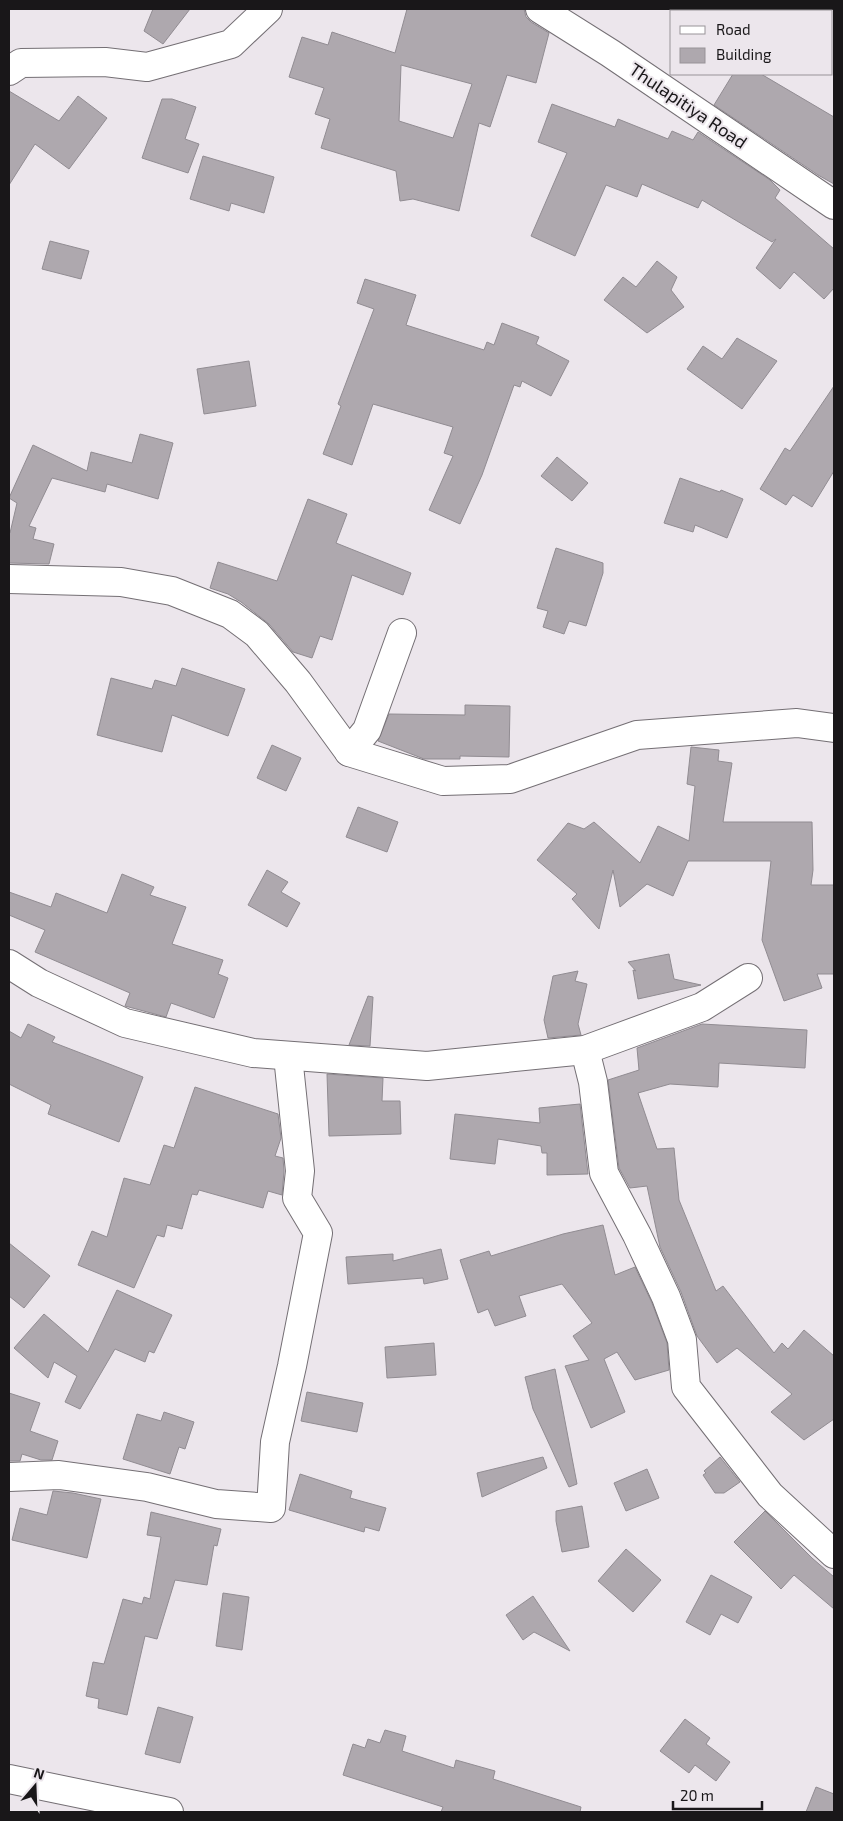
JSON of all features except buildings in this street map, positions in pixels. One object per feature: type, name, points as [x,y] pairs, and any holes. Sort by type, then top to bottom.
[{"type":"street","points":[[9,71],[21,63],[105,62],[147,67],[231,44],[268,9]]},
{"type":"street","name":"Thulapitiya Road","points":[[540,9],[610,53],[834,205]]},
{"type":"street","points":[[9,579],[121,582],[172,590],[230,614],[257,634],[298,682],[348,752],[443,781],[510,779],[637,735],[797,723],[834,728]]},
{"type":"street","points":[[348,752],[367,730],[402,633]]},
{"type":"street","points":[[9,964],[39,983],[125,1023],[253,1053],[427,1066],[584,1050],[702,1007],[748,978]]},
{"type":"street","points":[[584,1050],[593,1082],[604,1173],[637,1235],[673,1314],[682,1340],[686,1387],[770,1495],[834,1554]]},
{"type":"street","points":[[9,1477],[58,1475],[147,1487],[216,1504],[271,1508],[275,1442],[318,1233],[297,1198],[300,1171],[288,1056]]},
{"type":"street","points":[[9,1779],[169,1812]]}]
